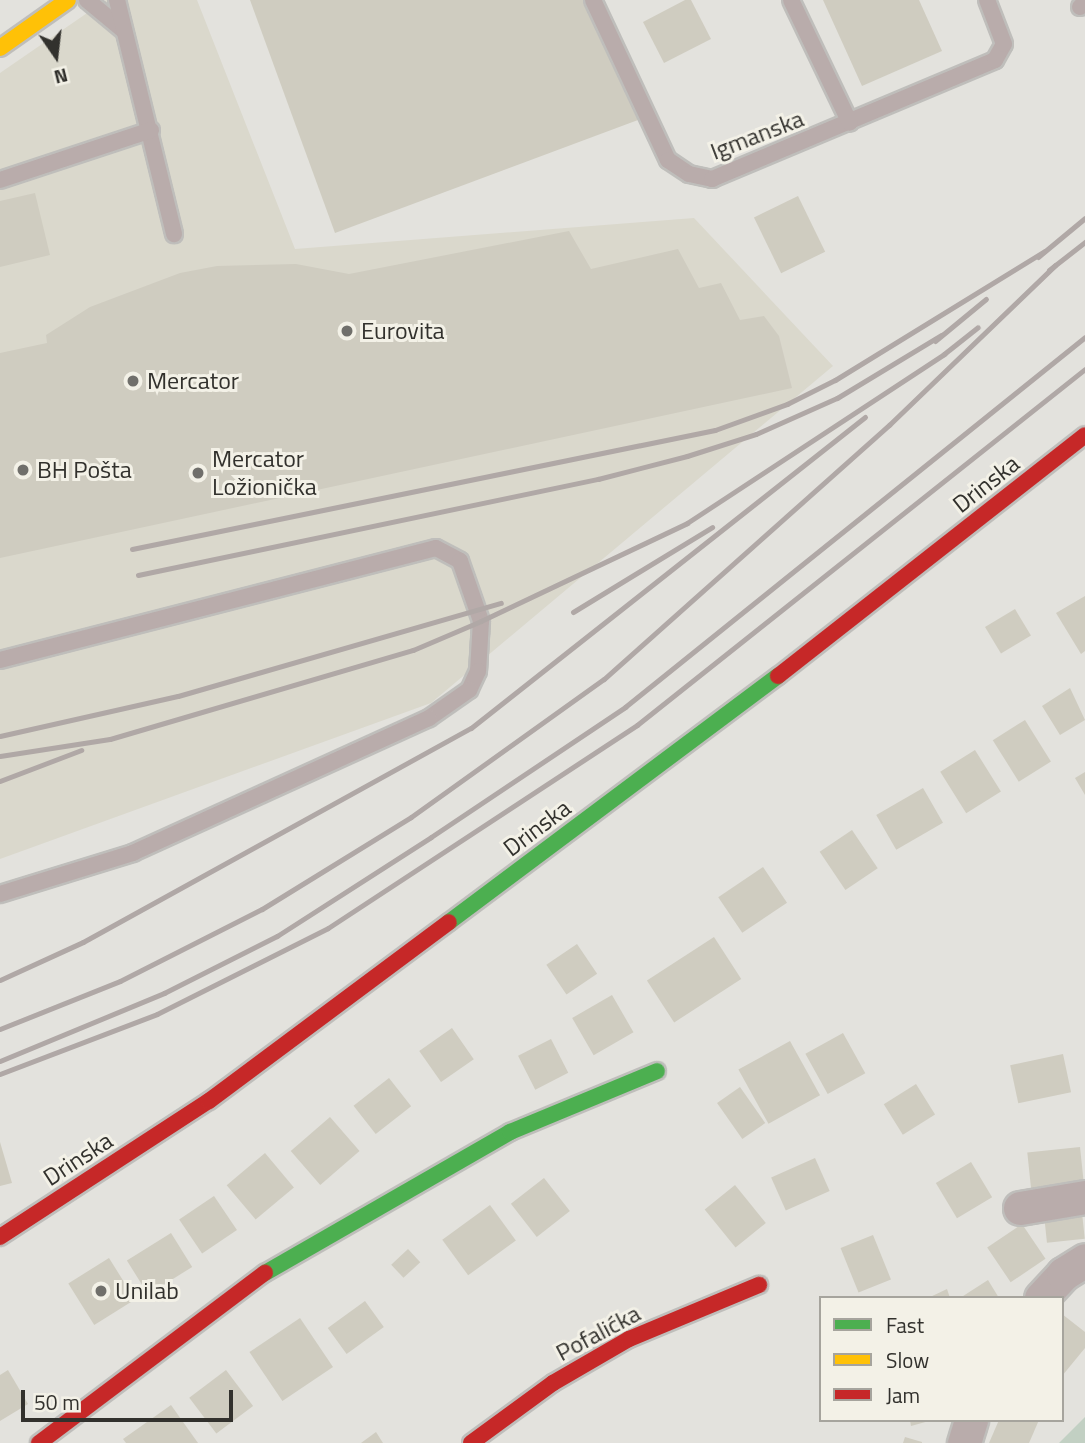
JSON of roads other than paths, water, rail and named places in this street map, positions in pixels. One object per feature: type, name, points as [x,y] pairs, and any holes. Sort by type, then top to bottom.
[{"type":"main road","points":[[0,48],[68,0]]},
{"type":"main road","name":"Drinska","points":[[0,1237],[209,1101],[771,682],[1085,435]]},
{"type":"main road","points":[[39,1443],[270,1270],[510,1132],[657,1071]]},
{"type":"main road","name":"Pofalićka","points":[[471,1443],[553,1383],[629,1339],[759,1285]]},
{"type":"street","points":[[1020,1208],[1085,1197]]},
{"type":"street","points":[[1043,1296],[1085,1260]]},
{"type":"street","points":[[964,1443],[970,1422]]},
{"type":"lane","points":[[87,0],[123,30]]},
{"type":"lane","points":[[117,0],[151,130],[174,234]]},
{"type":"lane","name":"Igmanska","points":[[593,0],[668,160],[689,174],[712,179],[850,124],[995,60],[1004,44],[987,0]]},
{"type":"lane","points":[[791,0],[850,124]]},
{"type":"lane","points":[[0,180],[151,130]]},
{"type":"lane","points":[[0,660],[436,548],[460,561],[481,621],[478,671],[469,690],[429,718],[133,853],[0,894]]},
{"type":"railway","points":[[1038,257],[1085,218]]},
{"type":"railway","points":[[1049,270],[1085,242]]},
{"type":"railway","points":[[132,549],[715,430],[787,404],[835,380],[1045,251]]},
{"type":"railway","points":[[0,1029],[120,981],[262,909],[411,817],[604,679],[889,425],[1055,265]]},
{"type":"railway","points":[[935,341],[986,299]]},
{"type":"railway","points":[[0,756],[110,739],[413,650],[481,621],[687,523],[944,354],[978,327]]},
{"type":"railway","points":[[138,575],[598,479],[687,456],[756,434],[837,398],[941,335]]},
{"type":"railway","points":[[0,1061],[164,993],[277,936],[431,837],[625,707],[1085,337]]},
{"type":"railway","points":[[0,1074],[157,1014],[328,928],[637,725],[1085,369]]},
{"type":"railway","points":[[0,980],[83,942],[471,728],[865,417]]},
{"type":"railway","points":[[573,612],[712,527]]},
{"type":"railway","points":[[0,736],[178,696],[501,603]]},
{"type":"railway","points":[[0,781],[81,750]]},
{"type":"place","name":"Eurovita","points":[[347,331]]},
{"type":"place","name":"Mercator","points":[[133,381]]},
{"type":"place","name":"BH Pošta","points":[[23,470]]},
{"type":"place","name":"Mercator Ložionička","points":[[198,473]]},
{"type":"place","name":"Unilab","points":[[101,1291]]}]
